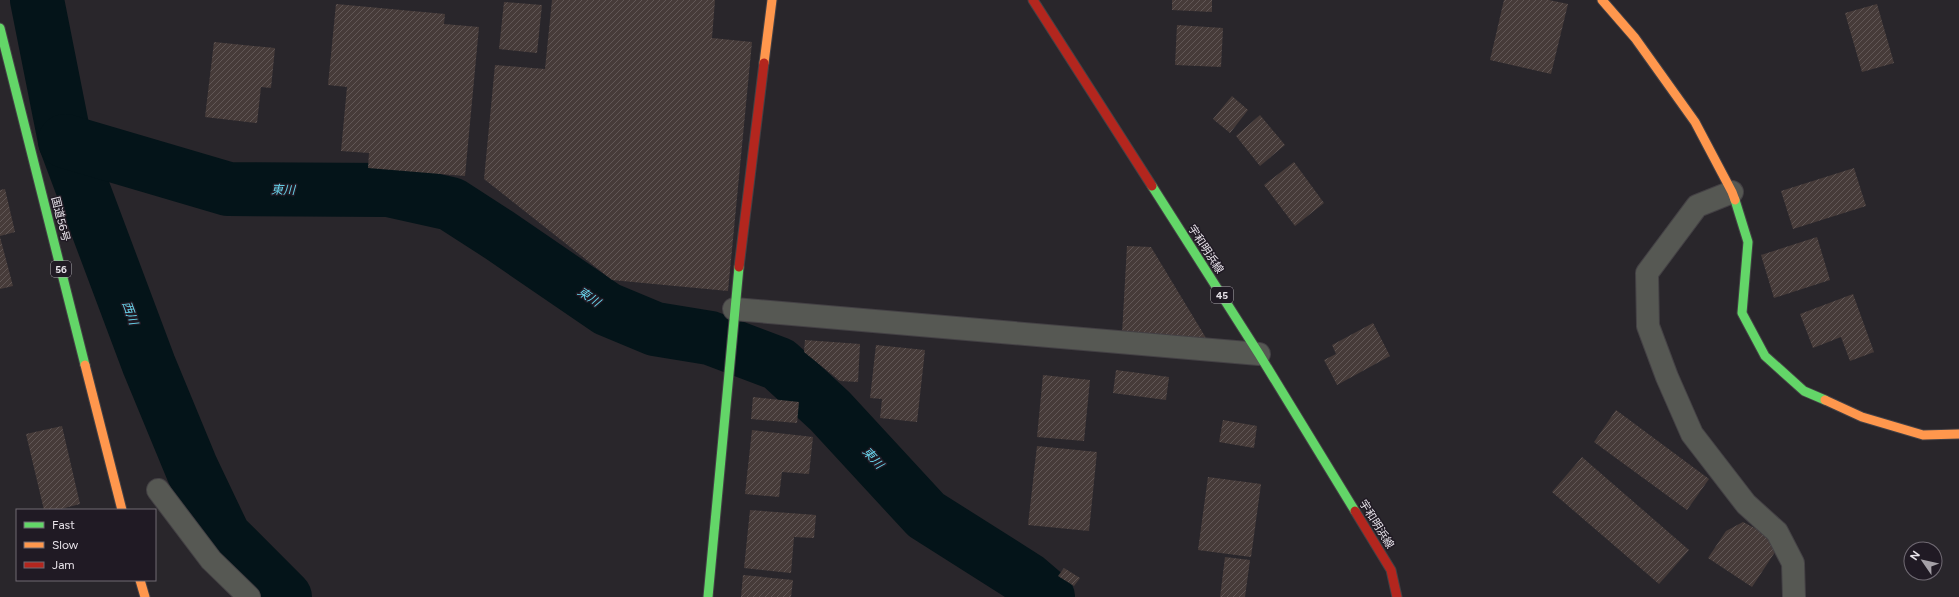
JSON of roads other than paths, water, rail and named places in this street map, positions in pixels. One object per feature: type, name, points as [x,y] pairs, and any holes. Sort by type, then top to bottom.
[{"type":"main road","points":[[708,597],[731,333],[772,0]]},
{"type":"main road","name":"宇和明浜線","points":[[1033,0],[1259,354],[1392,570],[1397,597]]},
{"type":"main road","points":[[1602,0],[1635,38],[1695,122],[1732,192],[1748,242],[1742,313],[1764,356],[1804,391],[1862,417],[1923,435],[1959,434]]},
{"type":"main road","name":"国道56号","points":[[0,28],[122,509]]},
{"type":"main road","points":[[140,581],[145,597]]},
{"type":"street","points":[[1732,192],[1697,206],[1647,273],[1648,326],[1667,376],[1692,434],[1746,504],[1777,532],[1793,563],[1794,597]]},
{"type":"street","points":[[734,309],[1259,354]]},
{"type":"street","points":[[158,490],[211,560],[249,597]]},
{"type":"waterway","name":"西川","points":[[37,0],[65,141],[149,365],[192,469],[224,536],[285,597]]},
{"type":"waterway","name":"東川","points":[[65,141],[228,189],[388,190],[451,204],[607,309],[655,329],[710,338],[779,364],[830,411],[926,515],[1027,579],[1048,597]]}]
